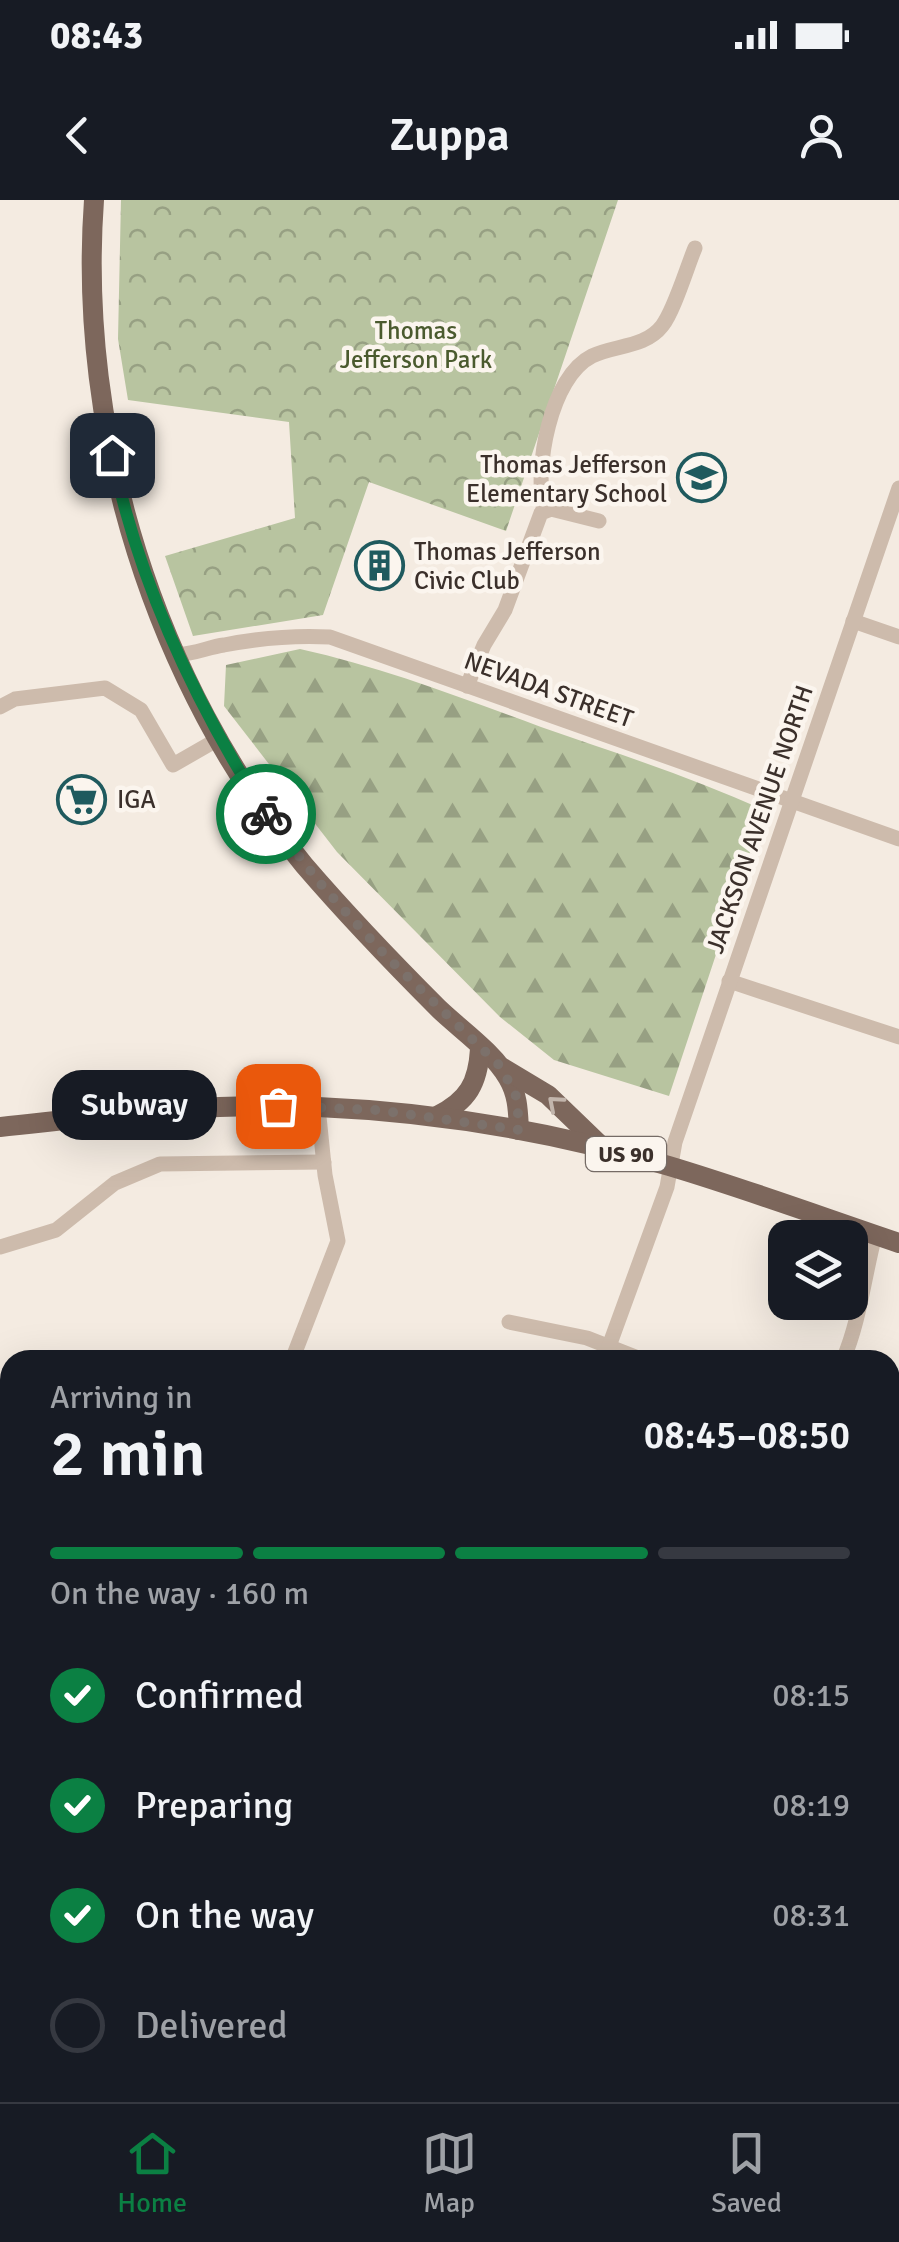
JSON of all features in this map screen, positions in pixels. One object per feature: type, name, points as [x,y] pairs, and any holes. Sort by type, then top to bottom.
[{"type":"main road","points":[[94,200],[92,321],[106,425],[130,528],[177,654],[220,738],[266,815],[324,888],[386,956],[480,1049],[548,1096],[602,1148]]},
{"type":"main road","points":[[437,1116],[468,1096],[479,1069],[480,1049]]},
{"type":"main road","points":[[501,1067],[517,1098],[519,1130]]},
{"type":"main road","name":"US 90","points":[[0,1127],[187,1108],[318,1106],[437,1116],[519,1130],[670,1166],[899,1243]]},
{"type":"street","points":[[467,686],[484,645],[505,610],[544,510],[540,494],[542,448],[569,377],[594,355],[641,342],[662,326],[695,248]]},
{"type":"street","name":"JACKSON AVENUE NORTH","points":[[607,1350],[667,1187],[674,1142],[899,488]]},
{"type":"street","points":[[544,510],[599,521]]},
{"type":"street","points":[[853,621],[899,637]]},
{"type":"street","name":"NEVADA STREET","points":[[177,654],[189,655],[220,645],[278,636],[330,637],[899,839]]},
{"type":"street","points":[[0,707],[15,699],[105,688],[141,710],[173,766],[220,738]]},
{"type":"street","points":[[729,980],[899,1037]]},
{"type":"street","points":[[296,1350],[338,1241],[318,1106]]},
{"type":"street","points":[[0,1248],[56,1230],[115,1184],[160,1164],[324,1162]]},
{"type":"street","points":[[847,1350],[858,1324],[862,1282],[876,1235]]},
{"type":"street","points":[[508,1322],[587,1338],[601,1350]]},
{"type":"green space","name":"Thomas Jefferson Park","points":[[121,200],[618,200],[506,531],[369,482],[323,615],[193,636],[165,556],[295,518],[289,422],[128,400],[118,339]]},
{"type":"green space","points":[[300,649],[422,684],[681,776],[764,810],[669,1096],[554,1060],[500,1017],[337,852],[224,706],[226,665]]},
{"type":"way so far","points":[[266,814],[324,888],[386,956],[501,1067],[517,1098],[519,1130],[377,1110],[278,1106]]},
{"type":"place","name":"Thomas Jefferson Elementary School","points":[[702,478]]},
{"type":"place","name":"Thomas Jefferson Civic Club","points":[[379,565]]},
{"type":"place","name":"IGA","points":[[82,799]]},
{"type":"place","name":"Subway","points":[[278,1106]]},
{"type":"route","points":[[112,455],[130,528],[167,634],[234,765],[266,814]]}]
